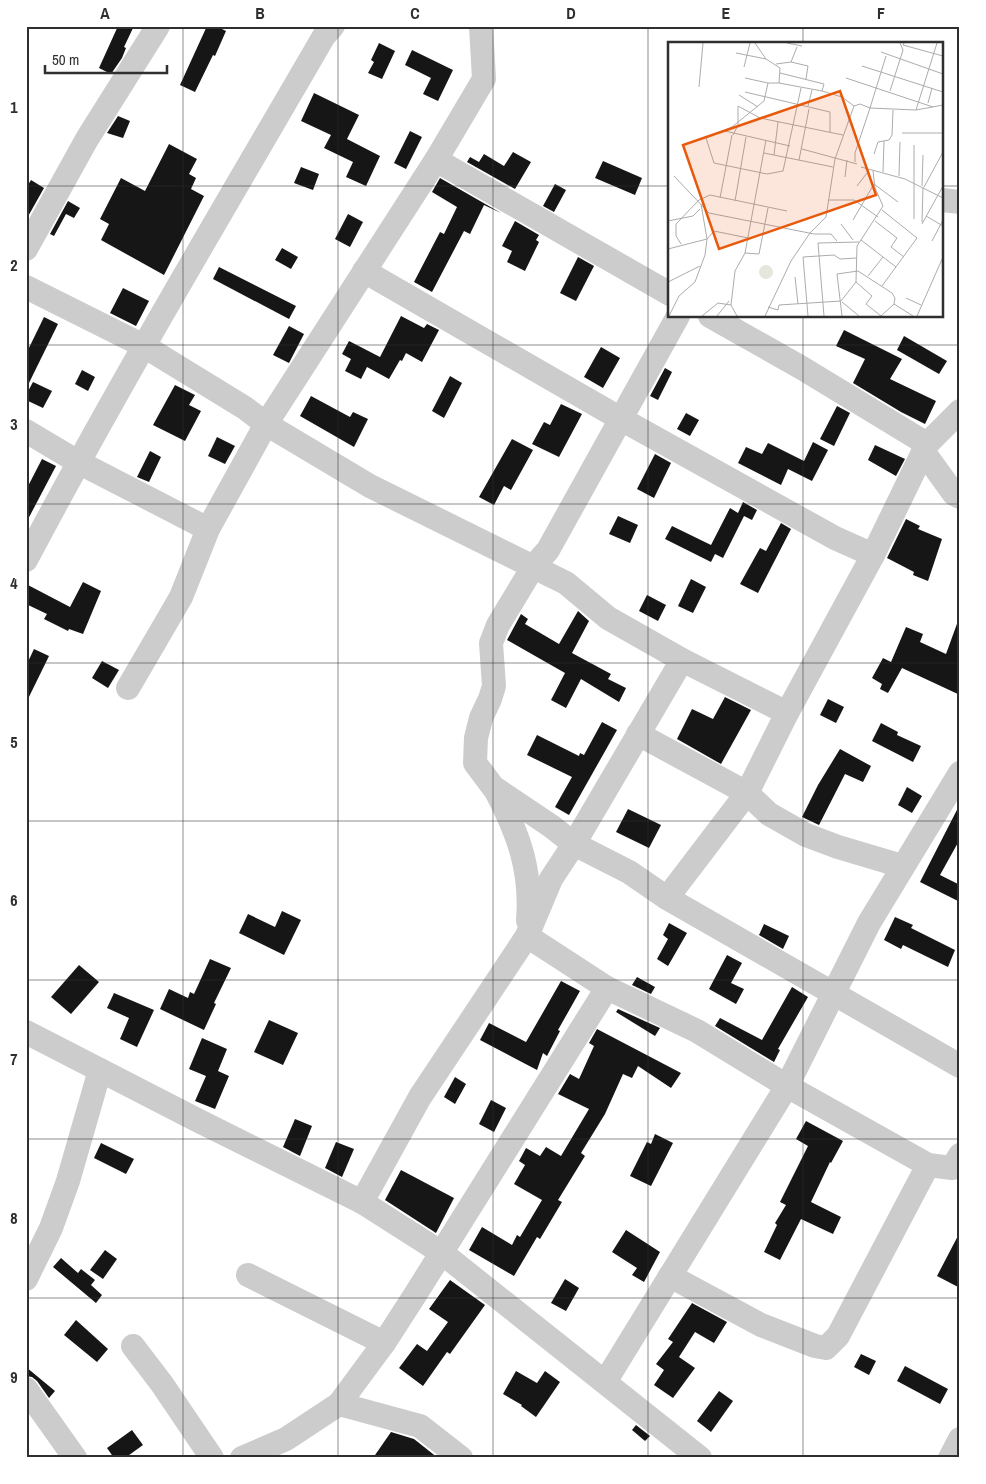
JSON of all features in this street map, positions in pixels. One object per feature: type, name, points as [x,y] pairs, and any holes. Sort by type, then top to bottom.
[{"type":"street","points":[[26,249],[87,139],[158,26]]},
{"type":"street","points":[[26,560],[78,462],[144,346],[324,36],[333,26]]},
{"type":"street","points":[[128,688],[181,597],[208,529],[266,424],[436,160],[484,79],[481,26]]},
{"type":"street","points":[[436,160],[668,293]]},
{"type":"street","points":[[944,200],[960,202]]},
{"type":"street","points":[[364,271],[621,419],[834,538],[873,555]]},
{"type":"street","points":[[26,287],[144,346],[245,408],[266,424],[370,486],[566,583],[608,618],[682,660],[787,713]]},
{"type":"street","points":[[527,936],[530,899],[525,863],[512,822],[493,787],[475,763],[477,731],[494,686],[491,643],[498,625],[533,567],[548,550],[677,318]]},
{"type":"street","points":[[714,318],[802,368],[925,447],[954,494],[960,497]]},
{"type":"street","points":[[667,898],[747,793],[787,713],[873,555],[925,447],[960,411]]},
{"type":"street","points":[[26,431],[78,462],[208,529]]},
{"type":"street","points":[[362,1202],[420,1097],[527,936],[551,879],[574,844],[682,660]]},
{"type":"street","points":[[638,734],[747,793],[769,814],[806,835],[838,848],[902,866]]},
{"type":"street","points":[[605,1382],[787,1086],[869,923],[960,773]]},
{"type":"street","points":[[493,787],[574,844],[629,872],[667,898],[960,1066]]},
{"type":"street","points":[[527,936],[606,988],[696,1031],[787,1086],[928,1164],[957,1166]]},
{"type":"street","points":[[242,1458],[286,1439],[339,1404],[384,1343],[442,1253],[606,988]]},
{"type":"street","points":[[26,1032],[362,1202],[442,1253],[700,1458]]},
{"type":"street","points":[[26,1279],[51,1228],[68,1180],[100,1070]]},
{"type":"street","points":[[670,1276],[761,1325],[815,1346],[826,1348],[838,1336],[928,1164]]},
{"type":"street","points":[[248,1276],[384,1343]]},
{"type":"street","points":[[133,1346],[162,1384],[212,1458]]},
{"type":"street","points":[[26,1388],[75,1458]]},
{"type":"street","points":[[339,1404],[420,1426],[461,1458]]},
{"type":"street","points":[[272,1458],[286,1439]]},
{"type":"street","points":[[950,1458],[960,1439]]},
{"type":"building","points":[[118,26],[134,26],[124,47],[126,48],[122,58],[111,74],[99,68]]},
{"type":"building","points":[[207,26],[216,26],[226,31],[215,56],[213,55],[195,92],[180,85]]},
{"type":"building","points":[[379,43],[395,51],[382,79],[368,73],[374,62],[371,60]]},
{"type":"building","points":[[412,50],[453,70],[438,101],[423,94],[431,78],[405,65]]},
{"type":"building","points":[[314,93],[359,115],[347,139],[380,156],[366,186],[346,177],[353,162],[324,148],[331,135],[301,121]]},
{"type":"building","points":[[118,116],[130,121],[123,138],[107,133]]},
{"type":"building","points":[[410,131],[422,137],[406,169],[394,163]]},
{"type":"building","points":[[169,144],[197,159],[189,174],[196,178],[191,189],[204,196],[164,275],[101,240],[109,224],[100,219],[121,178],[145,191]]},
{"type":"building","points":[[513,152],[531,162],[515,189],[467,162],[470,157],[479,162],[484,154],[504,166]]},
{"type":"building","points":[[603,161],[642,178],[635,195],[595,178]]},
{"type":"building","points":[[301,167],[319,174],[313,190],[294,183]]},
{"type":"building","points":[[440,178],[501,213],[484,205],[470,234],[464,231],[432,292],[414,282],[440,232],[444,234],[457,207],[432,192]]},
{"type":"building","points":[[31,180],[44,188],[26,220],[26,188]]},
{"type":"building","points":[[555,184],[566,190],[554,212],[543,206]]},
{"type":"building","points":[[68,201],[80,208],[74,218],[66,214],[54,236],[50,234]]},
{"type":"building","points":[[348,214],[363,222],[350,247],[335,239]]},
{"type":"building","points":[[515,221],[539,235],[536,240],[539,242],[525,271],[507,262],[512,251],[502,246]]},
{"type":"building","points":[[282,248],[298,257],[291,269],[275,260]]},
{"type":"building","points":[[578,257],[594,266],[576,301],[560,293]]},
{"type":"building","points":[[219,267],[296,306],[289,319],[213,279]]},
{"type":"building","points":[[123,288],[149,301],[136,326],[110,313]]},
{"type":"building","points":[[401,316],[424,328],[427,324],[439,330],[422,362],[406,353],[389,379],[367,367],[361,379],[345,371],[351,359],[342,354],[349,341],[380,357]]},
{"type":"building","points":[[44,317],[58,324],[26,389],[26,354]]},
{"type":"building","points":[[289,326],[304,334],[289,363],[273,355]]},
{"type":"building","points":[[844,330],[902,359],[890,379],[936,401],[925,424],[853,383],[865,359],[836,346]]},
{"type":"building","points":[[904,336],[947,361],[939,374],[897,350]]},
{"type":"building","points":[[601,347],[620,358],[603,388],[584,377]]},
{"type":"building","points":[[665,368],[672,372],[658,400],[650,396]]},
{"type":"building","points":[[82,370],[95,377],[88,391],[75,384]]},
{"type":"building","points":[[450,376],[462,383],[444,418],[432,411]]},
{"type":"building","points":[[33,382],[52,391],[43,408],[26,400],[26,395]]},
{"type":"building","points":[[175,385],[195,395],[189,405],[201,411],[185,441],[153,425]]},
{"type":"building","points":[[311,396],[350,417],[353,412],[368,419],[354,447],[300,416]]},
{"type":"building","points":[[561,404],[582,414],[559,457],[532,444],[544,422],[550,425]]},
{"type":"building","points":[[837,406],[850,413],[834,446],[820,439]]},
{"type":"building","points":[[686,413],[699,420],[690,436],[677,429]]},
{"type":"building","points":[[217,437],[235,446],[225,464],[208,456]]},
{"type":"building","points":[[512,439],[533,450],[511,490],[504,486],[494,505],[479,497]]},
{"type":"building","points":[[813,442],[828,450],[812,481],[788,469],[781,485],[738,463],[746,447],[762,454],[768,443],[804,461]]},
{"type":"building","points":[[875,445],[905,459],[896,476],[868,460]]},
{"type":"building","points":[[150,451],[161,457],[149,482],[137,477]]},
{"type":"building","points":[[655,454],[671,463],[654,498],[637,489]]},
{"type":"building","points":[[42,459],[56,466],[26,523],[26,490]]},
{"type":"building","points":[[743,502],[757,510],[752,520],[744,516],[723,558],[715,554],[711,562],[665,539],[672,526],[711,545],[730,508],[738,513]]},
{"type":"building","points":[[618,516],[638,525],[630,543],[609,534]]},
{"type":"building","points":[[906,519],[920,526],[918,529],[942,539],[928,581],[913,575],[914,572],[887,558]]},
{"type":"building","points":[[781,523],[791,529],[758,593],[740,584],[760,548],[766,551]]},
{"type":"building","points":[[691,579],[706,587],[693,613],[678,606]]},
{"type":"building","points":[[83,582],[101,591],[83,634],[69,629],[68,631],[44,619],[47,614],[26,604],[26,584],[70,607]]},
{"type":"building","points":[[647,595],[666,605],[658,621],[639,611]]},
{"type":"building","points":[[578,611],[589,621],[572,653],[611,674],[608,679],[626,688],[619,702],[581,679],[566,708],[551,700],[565,673],[507,640],[521,614],[528,619],[525,624],[559,644]]},
{"type":"building","points":[[958,621],[960,622],[960,695],[902,668],[888,693],[880,689],[882,684],[872,678],[883,658],[891,662],[906,627],[923,634],[920,642],[946,654]]},
{"type":"building","points":[[34,649],[49,656],[26,703],[26,666]]},
{"type":"building","points":[[102,661],[119,670],[108,688],[92,678]]},
{"type":"building","points":[[725,697],[751,710],[721,764],[677,739],[692,709],[713,719]]},
{"type":"building","points":[[828,699],[844,707],[836,723],[820,715]]},
{"type":"building","points":[[602,722],[617,730],[569,815],[555,807],[572,777],[527,755],[537,735],[579,756],[580,753],[584,755]]},
{"type":"building","points":[[881,723],[898,732],[897,735],[921,746],[913,762],[872,741]]},
{"type":"building","points":[[840,749],[871,766],[863,782],[845,774],[819,825],[802,817],[818,785]]},
{"type":"building","points":[[907,787],[922,796],[912,813],[898,805]]},
{"type":"building","points":[[960,804],[960,839],[940,875],[960,885],[960,902],[920,882]]},
{"type":"building","points":[[628,809],[661,825],[649,848],[616,832]]},
{"type":"building","points":[[282,911],[301,920],[284,955],[239,933],[248,914],[275,927]]},
{"type":"building","points":[[895,917],[913,925],[911,928],[955,950],[948,967],[903,945],[901,949],[884,940]]},
{"type":"building","points":[[669,923],[687,933],[668,966],[657,959],[668,939],[663,935]]},
{"type":"building","points":[[764,924],[789,936],[783,949],[759,935]]},
{"type":"building","points":[[727,955],[742,963],[731,983],[744,989],[736,1004],[709,989]]},
{"type":"building","points":[[210,959],[231,968],[214,1003],[216,1004],[204,1030],[160,1009],[169,989],[188,998],[190,992],[194,994]]},
{"type":"building","points":[[79,965],[99,982],[71,1014],[51,997]]},
{"type":"building","points":[[637,977],[655,987],[651,994],[632,985]]},
{"type":"building","points":[[561,981],[580,991],[558,1030],[560,1031],[547,1056],[543,1053],[537,1070],[480,1040],[489,1023],[526,1042]]},
{"type":"building","points":[[792,987],[808,997],[778,1049],[780,1050],[774,1062],[715,1026],[720,1018],[762,1040]]},
{"type":"building","points":[[114,993],[154,1010],[137,1047],[120,1039],[129,1018],[107,1008]]},
{"type":"building","points":[[618,1009],[660,1028],[655,1036],[616,1012]]},
{"type":"building","points":[[269,1020],[298,1033],[283,1065],[254,1052]]},
{"type":"building","points":[[597,1029],[681,1073],[671,1088],[638,1066],[632,1078],[623,1074],[605,1114],[581,1153],[585,1156],[558,1200],[562,1202],[540,1239],[537,1237],[514,1276],[469,1250],[482,1227],[512,1245],[517,1235],[520,1237],[542,1200],[514,1184],[525,1165],[519,1161],[526,1148],[540,1156],[546,1147],[561,1156],[589,1109],[558,1094],[570,1074],[579,1079],[594,1046],[589,1043]]},
{"type":"building","points":[[202,1038],[227,1049],[218,1071],[229,1076],[215,1109],[195,1101],[206,1076],[189,1069]]},
{"type":"building","points":[[455,1077],[466,1084],[455,1104],[444,1097]]},
{"type":"building","points":[[491,1100],[506,1108],[494,1132],[479,1124]]},
{"type":"building","points":[[295,1119],[312,1126],[300,1156],[283,1147]]},
{"type":"building","points":[[806,1121],[843,1141],[830,1162],[811,1202],[841,1217],[833,1234],[801,1219],[780,1260],[764,1252],[777,1225],[775,1223],[786,1205],[780,1202],[808,1146],[796,1139]]},
{"type":"building","points":[[655,1134],[673,1143],[651,1186],[630,1176],[647,1142],[651,1144]]},
{"type":"building","points":[[336,1142],[354,1149],[342,1177],[325,1168]]},
{"type":"building","points":[[101,1143],[134,1159],[126,1174],[94,1158]]},
{"type":"building","points":[[401,1170],[454,1198],[436,1233],[385,1200]]},
{"type":"building","points":[[626,1230],[660,1252],[644,1282],[632,1275],[637,1268],[612,1252]]},
{"type":"building","points":[[960,1232],[960,1288],[937,1276]]},
{"type":"building","points":[[105,1250],[117,1259],[103,1279],[90,1270]]},
{"type":"building","points":[[61,1258],[78,1273],[81,1269],[95,1280],[91,1285],[102,1295],[96,1303],[53,1267]]},
{"type":"building","points":[[565,1279],[579,1288],[566,1311],[551,1303]]},
{"type":"building","points":[[450,1280],[485,1305],[450,1354],[447,1352],[423,1386],[399,1368],[417,1344],[427,1351],[448,1322],[429,1309]]},
{"type":"building","points":[[692,1303],[727,1322],[714,1343],[695,1332],[679,1357],[695,1368],[673,1398],[654,1385],[664,1370],[656,1364],[673,1342],[668,1339]]},
{"type":"building","points":[[76,1320],[108,1349],[97,1362],[64,1335]]},
{"type":"building","points":[[861,1354],[876,1361],[869,1375],[854,1367]]},
{"type":"building","points":[[905,1366],[948,1389],[940,1404],[897,1381]]},
{"type":"building","points":[[26,1367],[55,1391],[49,1398],[37,1381],[32,1377],[26,1376]]},
{"type":"building","points":[[516,1371],[537,1383],[545,1371],[560,1382],[536,1417],[522,1405],[503,1394]]},
{"type":"building","points":[[719,1391],[733,1401],[711,1432],[697,1421]]},
{"type":"building","points":[[636,1425],[650,1436],[645,1441],[632,1430]]},
{"type":"building","points":[[132,1430],[143,1445],[125,1458],[114,1458],[107,1448]]},
{"type":"building","points":[[391,1432],[414,1439],[438,1458],[373,1458]]}]
